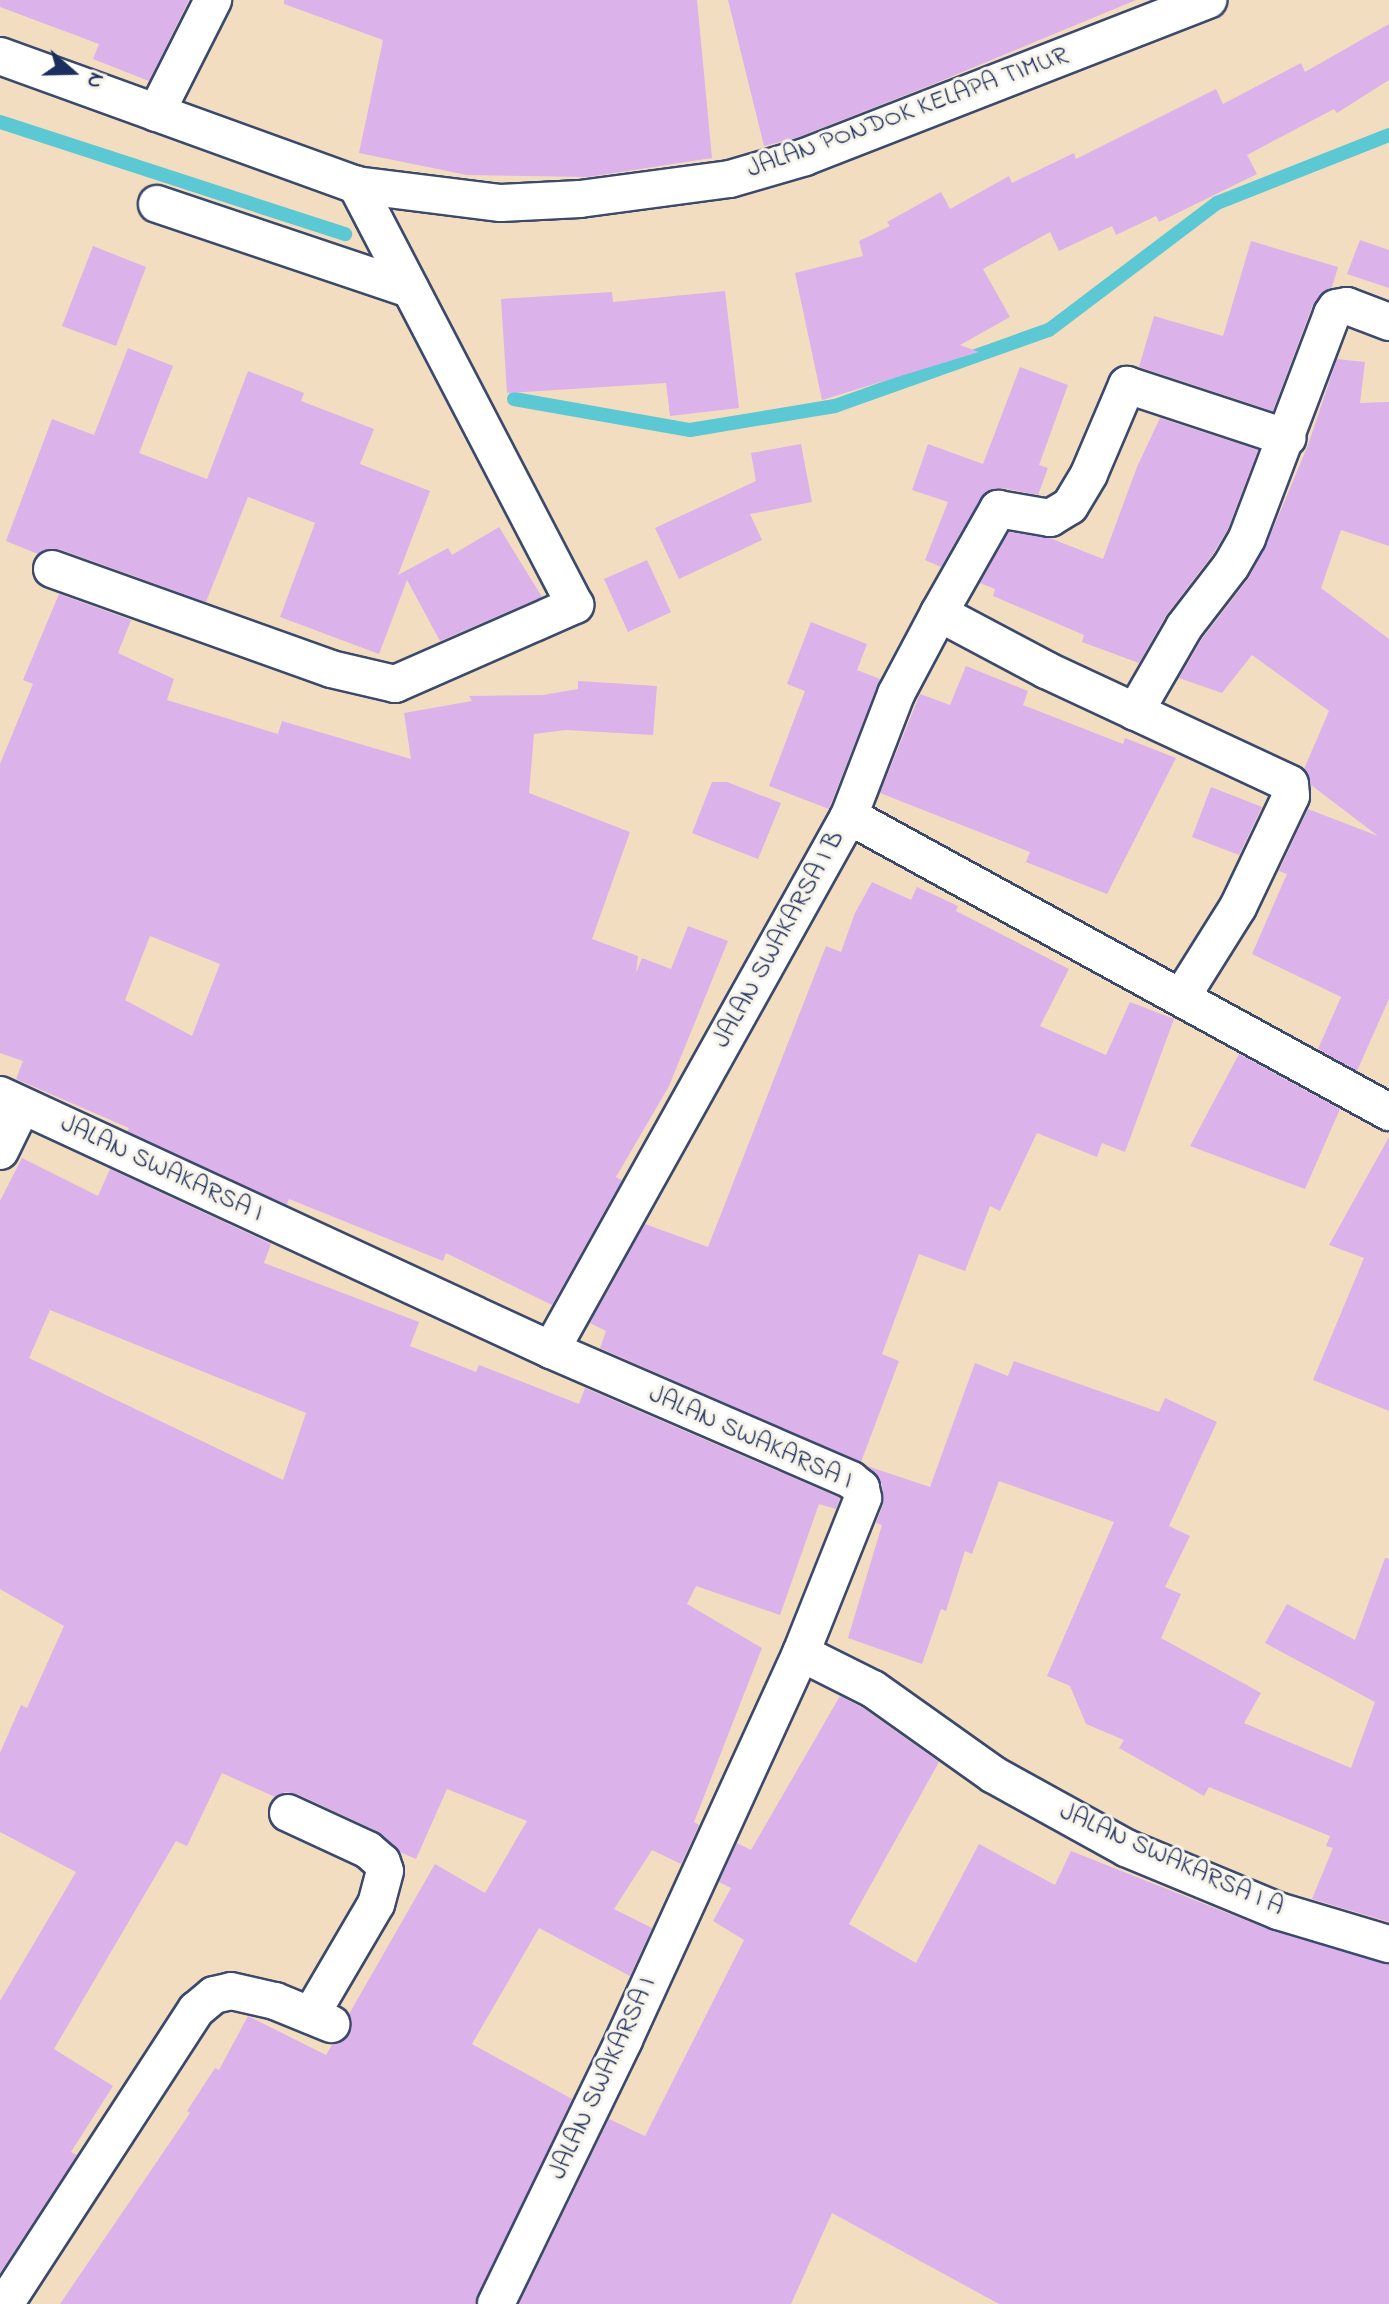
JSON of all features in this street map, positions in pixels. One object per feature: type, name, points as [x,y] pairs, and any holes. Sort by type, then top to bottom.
[{"type":"street","points":[[156,113],[213,0]]},
{"type":"street","name":"JALAN PONDOK KELAPA TIMUR","points":[[0,56],[356,185],[501,203],[580,199],[730,179],[805,157],[1208,0]]},
{"type":"street","points":[[52,569],[331,669],[395,684],[575,605],[356,185]]},
{"type":"street","points":[[157,204],[410,289]]},
{"type":"street","points":[[1135,712],[1184,627],[1247,538],[1336,308],[1347,306],[1389,322]]},
{"type":"street","points":[[849,816],[896,694],[998,509],[1050,518],[1070,506],[1089,474],[1127,385],[1288,438]]},
{"type":"street","points":[[939,613],[1046,670],[1287,781],[1292,788],[1238,907],[1181,998]]},
{"type":"street","name":"JALAN SWAKARSA I B","points":[[551,1350],[849,816],[1389,1112]]},
{"type":"street","points":[[0,1151],[11,1100]]},
{"type":"street","name":"JALAN SWAKARSA I","points":[[11,1100],[551,1350],[851,1480],[861,1488],[863,1498],[801,1653],[624,2040],[496,2304]]},
{"type":"street","name":"JALAN SWAKARSA I A","points":[[801,1653],[873,1689],[994,1775],[1114,1842],[1278,1911],[1389,1944]]},
{"type":"street","points":[[5,2304],[196,2010],[214,1995],[231,1991],[275,2001],[321,2020],[376,1904],[385,1871],[382,1862],[368,1850],[288,1813]]},
{"type":"building","points":[[0,0],[189,0],[149,81],[93,59],[99,44],[0,7]]},
{"type":"building","points":[[284,0],[697,0],[712,158],[588,177],[467,175],[359,153],[383,40],[284,4]]},
{"type":"building","points":[[728,0],[1136,0],[796,138],[764,146]]},
{"type":"building","points":[[1389,24],[1389,80],[1337,113],[1334,109],[1247,155],[1257,174],[1159,222],[1156,216],[1116,235],[1112,226],[1059,251],[1050,232],[983,269],[1010,317],[960,345],[979,352],[822,400],[795,273],[863,256],[859,241],[890,226],[887,222],[941,192],[950,209],[1009,176],[1012,183],[1074,153],[1076,159],[1216,89],[1223,104],[1301,63],[1305,72]]},
{"type":"building","points":[[1360,240],[1389,250],[1389,288],[1347,274]]},
{"type":"building","points":[[1251,241],[1338,267],[1332,287],[1324,291],[1312,307],[1273,411],[1139,367],[1154,316],[1223,336]]},
{"type":"building","points":[[93,246],[146,267],[116,346],[62,326]]},
{"type":"building","points":[[725,291],[739,408],[670,416],[666,383],[507,393],[501,299],[612,292],[613,302]]},
{"type":"building","points":[[128,348],[173,366],[139,453],[207,479],[248,371],[304,393],[301,401],[374,429],[360,464],[430,491],[398,575],[448,548],[452,555],[499,527],[542,597],[440,641],[407,580],[379,654],[280,617],[315,523],[248,497],[206,602],[59,549],[48,549],[38,554],[6,541],[52,419],[94,435]]},
{"type":"building","points":[[1337,359],[1365,362],[1360,403],[1389,402],[1389,546],[1341,530],[1321,588],[1389,639],[1389,999],[1357,1071],[1318,1049],[1341,997],[1252,954],[1287,874],[1279,871],[1308,809],[1378,836],[1311,785],[1304,769],[1329,711],[1252,655],[1222,693],[1179,678],[1202,639],[1248,579],[1265,548],[1308,445]]},
{"type":"building","points":[[1020,367],[1068,385],[1039,465],[1048,468],[1038,495],[1002,488],[988,491],[980,499],[941,567],[925,560],[948,502],[912,490],[928,444],[983,464]]},
{"type":"building","points":[[1160,418],[1258,450],[1228,529],[1167,614],[1139,663],[1082,642],[1084,635],[993,596],[995,589],[980,583],[1009,532],[1050,538],[1103,559],[1137,467]]},
{"type":"building","points":[[801,444],[812,502],[750,514],[762,540],[679,579],[655,528],[756,481],[751,453]]},
{"type":"building","points":[[647,560],[671,612],[628,632],[604,579]]},
{"type":"building","points":[[59,594],[131,620],[118,653],[174,679],[167,700],[278,734],[282,721],[411,759],[404,713],[472,701],[469,696],[543,695],[578,689],[578,681],[657,686],[653,735],[566,730],[534,734],[529,793],[630,832],[592,939],[638,956],[636,973],[642,958],[671,969],[688,926],[728,941],[669,1086],[616,1177],[622,1180],[552,1305],[446,1253],[443,1261],[289,1199],[287,1205],[127,1131],[129,1128],[16,1079],[23,1061],[0,1053],[0,764],[33,684],[23,680]],"holes":[[[150,936],[220,964],[192,1036],[125,1000]]]},
{"type":"building","points":[[811,622],[867,644],[857,670],[880,679],[829,809],[769,786],[805,691],[787,684]]},
{"type":"building","points":[[966,666],[1028,691],[1023,705],[1123,744],[1125,738],[1176,758],[1107,894],[1026,862],[1030,852],[880,793],[920,694],[950,705]]},
{"type":"building","points":[[712,782],[727,782],[781,803],[758,859],[692,833]]},
{"type":"building","points":[[1211,787],[1262,807],[1239,855],[1192,837]]},
{"type":"building","points":[[872,882],[911,900],[917,887],[958,906],[956,911],[1069,969],[1040,1026],[1106,1055],[1130,1002],[1174,1019],[1125,1152],[1102,1143],[1097,1157],[1037,1133],[1000,1211],[990,1206],[965,1271],[919,1254],[882,1354],[899,1361],[861,1462],[600,1348],[606,1331],[590,1323],[645,1224],[708,1247],[826,946],[841,952],[855,913]]},
{"type":"building","points":[[1239,1054],[1340,1109],[1305,1189],[1190,1146]]},
{"type":"building","points":[[1389,1137],[1389,1411],[1313,1380],[1364,1258],[1329,1245]]},
{"type":"building","points":[[22,1158],[98,1196],[110,1169],[271,1244],[264,1263],[419,1322],[410,1346],[476,1372],[479,1365],[579,1404],[585,1388],[840,1498],[836,1509],[819,1504],[780,1615],[696,1586],[687,1604],[762,1648],[694,1822],[699,1825],[681,1864],[652,1850],[614,1909],[652,1928],[630,1976],[539,1928],[472,2044],[572,2099],[475,2304],[60,2304],[190,2113],[187,2111],[215,2068],[219,2070],[248,2016],[326,2055],[332,2045],[343,2041],[350,2033],[349,2014],[435,1864],[485,1893],[527,1821],[447,1789],[416,1859],[400,1852],[377,1831],[297,1794],[285,1792],[275,1797],[222,1773],[187,1846],[176,1841],[54,2049],[113,2086],[71,2152],[77,2155],[0,2273],[0,2001],[76,1872],[0,1832],[0,1753],[21,1705],[27,1708],[64,1626],[0,1589],[0,1201]],"holes":[[[50,1310],[306,1413],[283,1480],[29,1358]]]},
{"type":"building","points":[[1014,1361],[1159,1412],[1165,1398],[1217,1422],[1169,1526],[1190,1536],[1165,1587],[1181,1594],[1161,1638],[1261,1693],[1244,1723],[1351,1768],[1375,1702],[1265,1643],[1287,1604],[1355,1640],[1385,1558],[1389,1559],[1389,1922],[1312,1899],[1333,1848],[1326,1846],[1330,1836],[1209,1787],[1204,1796],[1119,1748],[1124,1740],[1086,1724],[1070,1686],[1047,1676],[1114,1522],[999,1481],[972,1554],[965,1551],[946,1611],[941,1609],[922,1664],[848,1638],[882,1525],[876,1523],[883,1505],[882,1484],[867,1466],[930,1487],[975,1363],[1008,1376]]},
{"type":"building","points":[[840,1696],[863,1708],[939,1762],[849,1924],[916,1963],[979,1844],[1055,1885],[1071,1851],[1270,1930],[1389,1964],[1389,2304],[999,2304],[832,2213],[791,2304],[519,2304],[609,2119],[645,2136],[744,1940],[713,1921],[731,1888],[719,1882],[737,1843],[751,1850]]},
{"type":"waterway","points":[[0,122],[345,234]]},
{"type":"waterway","points":[[514,399],[690,430],[835,406],[1049,330],[1217,203],[1389,135]]}]
